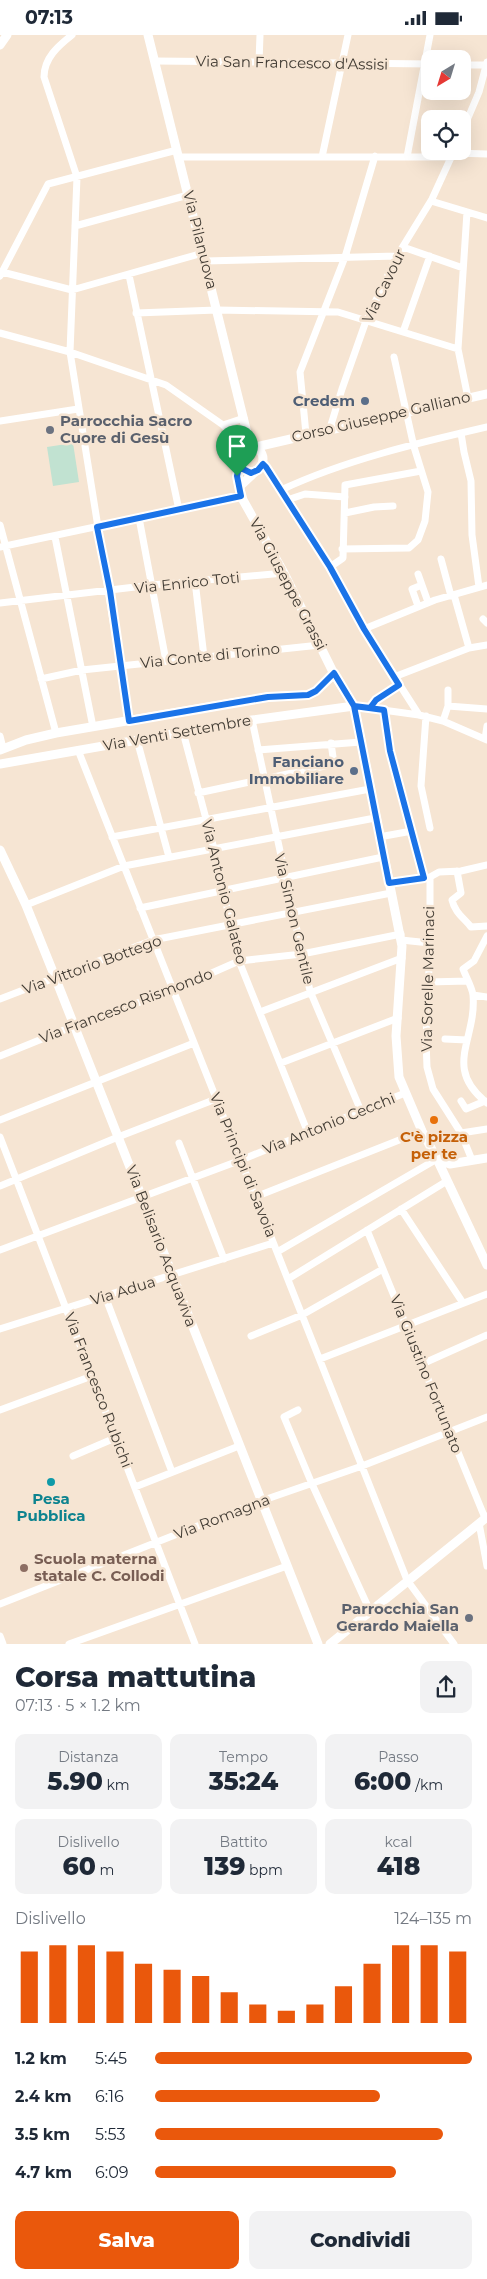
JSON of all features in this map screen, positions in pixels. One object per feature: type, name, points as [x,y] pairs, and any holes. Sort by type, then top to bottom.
[{"type":"street","points":[[0,45],[6,35]]},
{"type":"street","points":[[72,35],[51,55],[44,67],[44,77],[77,177],[70,352],[97,527],[110,591],[129,721]]},
{"type":"street","name":"Via Pilanuova","points":[[148,35],[244,418],[253,446]]},
{"type":"street","points":[[260,35],[260,62]]},
{"type":"street","points":[[322,157],[348,35]]},
{"type":"street","points":[[428,50],[430,35]]},
{"type":"street","name":"Via San Francesco d'Assisi","points":[[155,61],[421,64]]},
{"type":"street","points":[[471,65],[487,65],[471,111]]},
{"type":"street","points":[[479,92],[487,91]]},
{"type":"street","points":[[407,157],[421,92]]},
{"type":"street","points":[[397,256],[204,257],[72,290],[1,274],[46,186],[77,177],[178,153],[322,157],[421,156]]},
{"type":"street","points":[[471,154],[487,154]]},
{"type":"street","points":[[306,434],[300,372],[345,257],[375,157]]},
{"type":"street","name":"Via Cavour","points":[[330,428],[366,321],[397,256],[431,201],[450,160]]},
{"type":"street","points":[[75,225],[188,195]]},
{"type":"street","points":[[431,201],[487,218]]},
{"type":"street","points":[[467,212],[458,349],[468,398]]},
{"type":"street","points":[[404,247],[462,268]]},
{"type":"street","points":[[403,332],[430,257]]},
{"type":"street","points":[[129,275],[179,510]]},
{"type":"street","points":[[136,313],[217,310],[338,312],[458,349]]},
{"type":"street","points":[[0,333],[150,377],[166,385],[223,425],[230,434],[237,454],[239,467],[237,476],[240,492]]},
{"type":"street","points":[[342,549],[409,548],[418,540],[425,521],[428,492],[414,447],[394,357]]},
{"type":"street","name":"Corso Giuseppe Galliano","points":[[253,446],[487,394]]},
{"type":"street","points":[[0,421],[78,409]]},
{"type":"street","points":[[223,425],[244,418]]},
{"type":"street","points":[[281,490],[310,477],[487,427]]},
{"type":"street","points":[[461,433],[471,481],[472,535],[479,587]]},
{"type":"street","name":"Corso Giuseppe Galliano","points":[[264,463],[276,442]]},
{"type":"street","points":[[237,454],[242,448],[253,446],[261,451],[264,463],[330,567],[364,629],[399,685],[422,715],[421,786],[430,828]]},
{"type":"street","points":[[2,547],[179,510],[240,492],[255,471],[264,463]]},
{"type":"street","points":[[239,467],[246,472],[255,471]]},
{"type":"street","points":[[330,567],[343,558],[345,485],[421,471]]},
{"type":"street","name":"Via Giuseppe Grassi","points":[[240,492],[284,573],[334,673],[354,706]]},
{"type":"street","points":[[286,500],[305,494],[345,497]]},
{"type":"street","points":[[345,513],[374,507],[393,506]]},
{"type":"street","points":[[139,518],[166,661]]},
{"type":"street","points":[[0,525],[2,547],[20,601],[56,733]]},
{"type":"street","points":[[56,537],[93,727]]},
{"type":"street","points":[[441,559],[469,648]]},
{"type":"street","name":"Via Enrico Toti","points":[[0,603],[152,585],[284,573]]},
{"type":"street","points":[[418,574],[428,602]]},
{"type":"street","points":[[195,581],[204,657]]},
{"type":"street","points":[[418,606],[412,589],[422,585]]},
{"type":"street","points":[[364,629],[428,602],[487,585]]},
{"type":"street","name":"Via Conte di Torino","points":[[41,679],[82,670],[320,645]]},
{"type":"street","points":[[394,677],[469,648],[487,645]]},
{"type":"street","name":"Via Venti Settembre","points":[[2,749],[56,733],[268,697],[308,695],[316,691],[334,673]]},
{"type":"street","points":[[370,708],[376,700],[399,685]]},
{"type":"street","points":[[443,721],[448,707],[448,690]]},
{"type":"street","points":[[487,726],[486,740],[443,721],[422,715],[354,706],[375,818],[401,937],[402,958],[397,1058],[399,1077],[422,1131],[438,1159],[446,1181],[487,1265]]},
{"type":"street","name":"Via Venti Settembre","points":[[0,764],[252,720],[354,706]]},
{"type":"street","points":[[448,707],[487,709]]},
{"type":"street","name":"Via Sorelle Marinaci","points":[[384,710],[388,741],[412,831],[427,877],[430,943],[426,1041],[427,1067],[433,1089],[461,1133],[472,1160]]},
{"type":"street","name":"Via Simon Gentile","points":[[252,720],[311,993],[361,1111]]},
{"type":"street","name":"Via Antonio Galateo","points":[[183,732],[214,849],[239,961],[308,1133]]},
{"type":"street","points":[[0,736],[2,749]]},
{"type":"street","points":[[136,740],[169,857]]},
{"type":"street","points":[[258,750],[361,742]]},
{"type":"street","points":[[198,793],[334,764],[331,743]]},
{"type":"street","name":"Via Principi di Savoia","points":[[78,750],[407,1580],[451,1643]]},
{"type":"street","points":[[112,837],[370,789]]},
{"type":"street","points":[[26,905],[124,866],[375,818]]},
{"type":"street","points":[[379,837],[412,831]]},
{"type":"street","name":"Via Belisario Acquaviva","points":[[0,850],[26,905],[55,977],[318,1644]]},
{"type":"street","points":[[140,908],[383,857]]},
{"type":"street","points":[[389,883],[427,877],[439,871],[457,871],[487,865]]},
{"type":"street","points":[[457,871],[461,893],[452,900],[453,906],[462,919],[472,927],[487,927]]},
{"type":"street","name":"Via Vittorio Bottego","points":[[0,999],[153,940],[391,893]]},
{"type":"street","points":[[461,1101],[466,1109],[486,1102],[472,1089],[464,1075],[464,1052],[472,995],[464,969],[474,961],[487,936]]},
{"type":"street","name":"Via Francesco Rismondo","points":[[0,1056],[74,1025],[173,990],[239,961],[302,954],[401,937],[430,943]]},
{"type":"street","points":[[260,1012],[402,958]]},
{"type":"street","points":[[428,982],[468,981]]},
{"type":"street","points":[[472,995],[487,997]]},
{"type":"street","points":[[281,1063],[398,1018]]},
{"type":"street","points":[[445,1039],[467,1040]]},
{"type":"street","points":[[0,1120],[194,1043]]},
{"type":"street","name":"Via Antonio Cecchi","points":[[0,1250],[142,1195],[241,1160],[405,1093]]},
{"type":"street","points":[[0,1186],[216,1099]]},
{"type":"street","points":[[461,1133],[487,1129]]},
{"type":"street","points":[[255,1197],[422,1131]]},
{"type":"street","name":"Via Francesco Rubichi","points":[[0,1137],[195,1644]]},
{"type":"street","points":[[179,1143],[224,1259]]},
{"type":"street","points":[[438,1159],[450,1164],[487,1158]]},
{"type":"street","points":[[277,1252],[438,1159]]},
{"type":"street","points":[[288,1279],[446,1181]]},
{"type":"street","points":[[401,1209],[463,1303]]},
{"type":"street","name":"Via Giustino Fortunato","points":[[367,1230],[484,1519],[487,1566]]},
{"type":"street","name":"Via Adua","points":[[0,1329],[273,1243]]},
{"type":"street","points":[[251,1336],[302,1315],[383,1269]]},
{"type":"street","points":[[320,1359],[487,1294]]},
{"type":"street","points":[[105,1296],[172,1472]]},
{"type":"street","points":[[422,1365],[487,1335]]},
{"type":"street","points":[[0,1410],[92,1376]]},
{"type":"street","points":[[298,1410],[284,1417],[312,1484],[370,1611]]},
{"type":"street","name":"Via Romagna","points":[[0,1604],[261,1501],[362,1466],[487,1417]]},
{"type":"street","points":[[73,1456],[115,1438]]},
{"type":"street","points":[[135,1487],[239,1446]]},
{"type":"street","points":[[332,1643],[484,1519]]},
{"type":"street","points":[[69,1644],[287,1566]]},
{"type":"street","points":[[0,1636],[3,1644]]},
{"type":"green space","points":[[73,443],[79,482],[53,486],[47,447]]},
{"type":"place","name":"Credem","points":[[365,401]]},
{"type":"place","name":"Parrocchia Sacro Cuore di Gesù","points":[[50,430]]},
{"type":"place","name":"Fanciano Immobiliare","points":[[354,771]]},
{"type":"place","name":"C'è pizza per te","points":[[434,1120]]},
{"type":"place","name":"Pesa Pubblica","points":[[51,1482]]},
{"type":"place","name":"Scuola materna statale C. Collodi","points":[[24,1568]]},
{"type":"place","name":"Parrocchia San Gerardo Maiella","points":[[469,1618]]},
{"type":"route","points":[[237,476],[239,467],[251,473],[258,470],[263,464],[266,467],[330,567],[364,629],[399,685],[376,700],[370,708],[354,706],[389,883],[424,878],[385,731],[384,710],[354,706],[334,673],[316,691],[308,695],[268,697],[129,721],[110,591],[97,527],[241,496],[237,476]]}]
